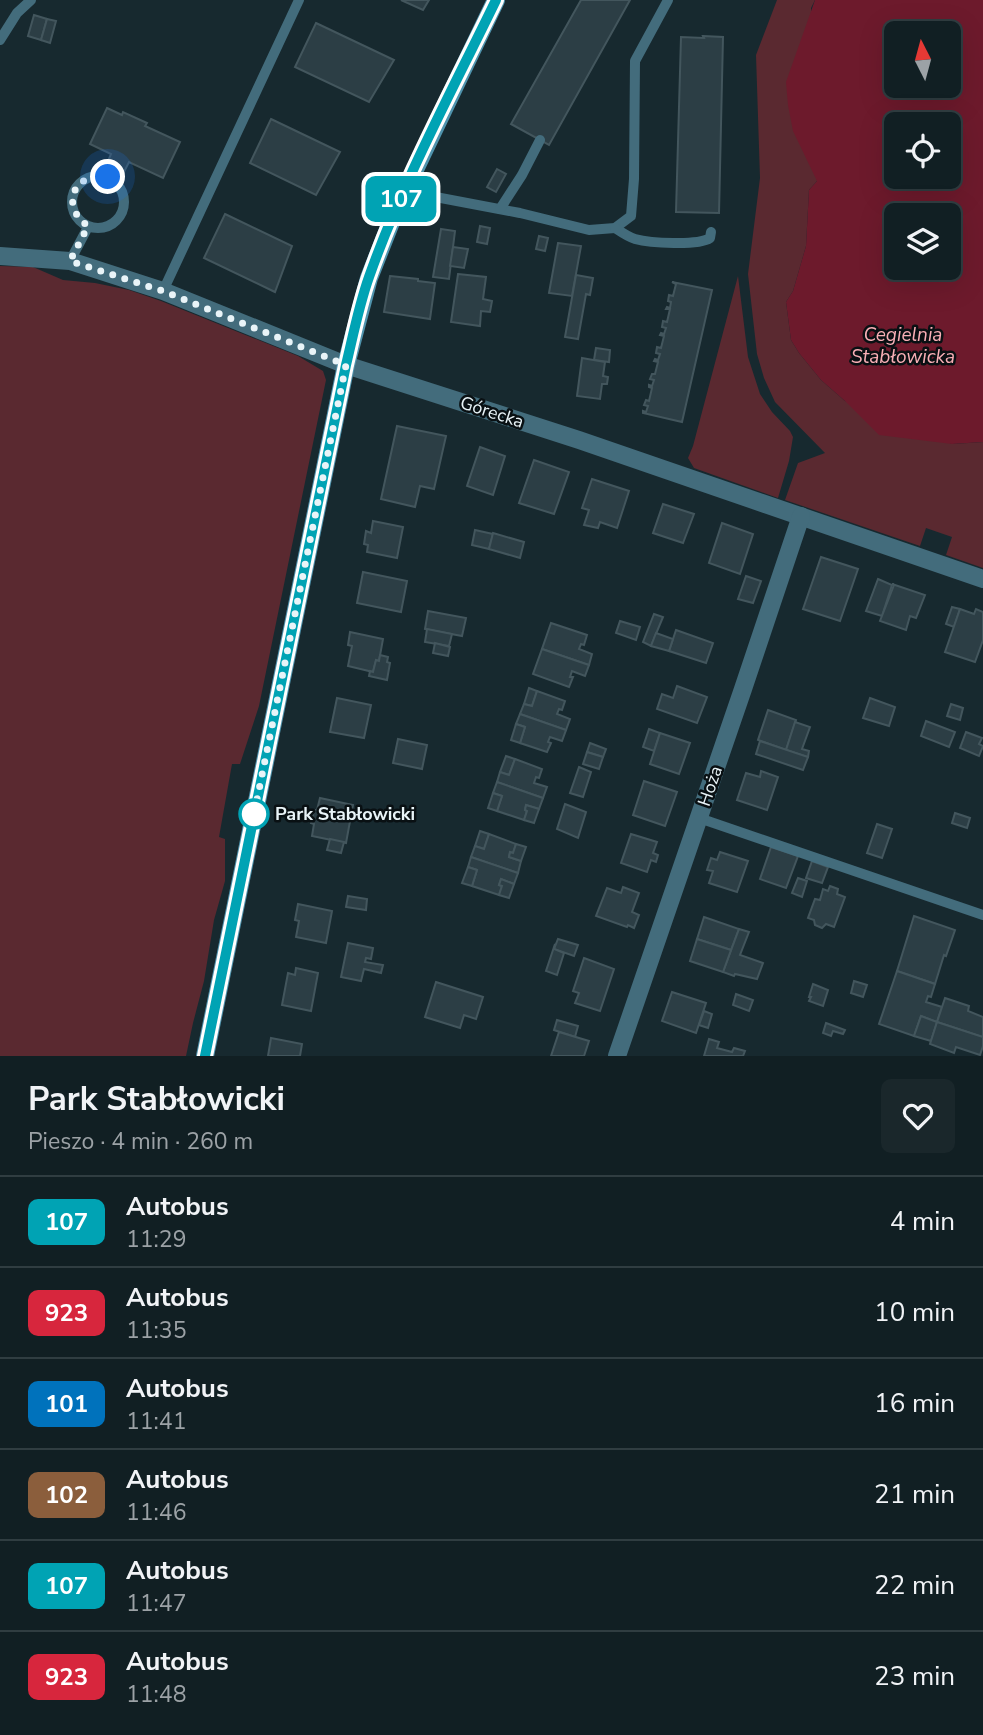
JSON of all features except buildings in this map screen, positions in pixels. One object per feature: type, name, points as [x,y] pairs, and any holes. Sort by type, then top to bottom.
[{"type":"street","points":[[205,1056],[346,365],[369,278],[404,191],[496,0]]},
{"type":"street","name":"Górecka","points":[[0,256],[70,261],[163,291],[346,365],[579,440],[983,579]]},
{"type":"street","name":"Hoża","points":[[617,1056],[801,516]]},
{"type":"lane","points":[[0,40],[17,13],[31,0]]},
{"type":"lane","points":[[163,291],[299,0]]},
{"type":"lane","points":[[404,191],[500,209],[589,230],[615,228],[631,216],[635,61],[667,0]]},
{"type":"lane","points":[[500,209],[522,176],[540,140]]},
{"type":"lane","points":[[108,177],[117,183],[123,192],[123,214],[117,222],[108,227],[97,229],[88,226],[79,220],[74,212],[74,192],[88,178],[108,177]]},
{"type":"lane","points":[[70,261],[88,226]]},
{"type":"lane","points":[[615,228],[634,239],[671,243],[705,242],[710,238],[710,232]]},
{"type":"lane","points":[[699,818],[983,915]]},
{"type":"shaded area","points":[[777,0],[815,0],[811,8],[817,181],[809,190],[806,246],[793,291],[786,302],[791,340],[821,380],[845,401],[952,444],[983,442],[983,568],[946,555],[952,537],[926,528],[920,546],[785,500],[798,463],[825,453],[775,402],[764,378],[757,354],[748,274],[760,178],[756,55]]},
{"type":"shaded area","name":"Park Stabłowicki","points":[[0,266],[33,267],[63,280],[129,290],[161,301],[298,356],[323,371],[326,380],[259,706],[240,764],[232,764],[219,837],[225,839],[225,881],[214,920],[204,981],[186,1056],[0,1056]]},
{"type":"shaded area","points":[[738,276],[748,357],[760,394],[793,437],[778,498],[694,468],[688,458]]},
{"type":"water","name":"Cegielnia Stabłowicka","points":[[815,0],[983,0],[983,442],[952,444],[879,435],[821,380],[791,340],[786,302],[793,291],[806,246],[809,190],[817,181],[793,131],[786,82]]},
{"type":"bus line","name":"107","points":[[205,1056],[346,365],[369,278],[404,191],[496,0]]},
{"type":"place","name":"Park Stabłowicki","points":[[254,814]]},
{"type":"route","points":[[108,177],[88,178],[74,192],[74,212],[79,220],[88,226],[70,261],[163,291],[346,365],[253,819],[254,814]]}]
